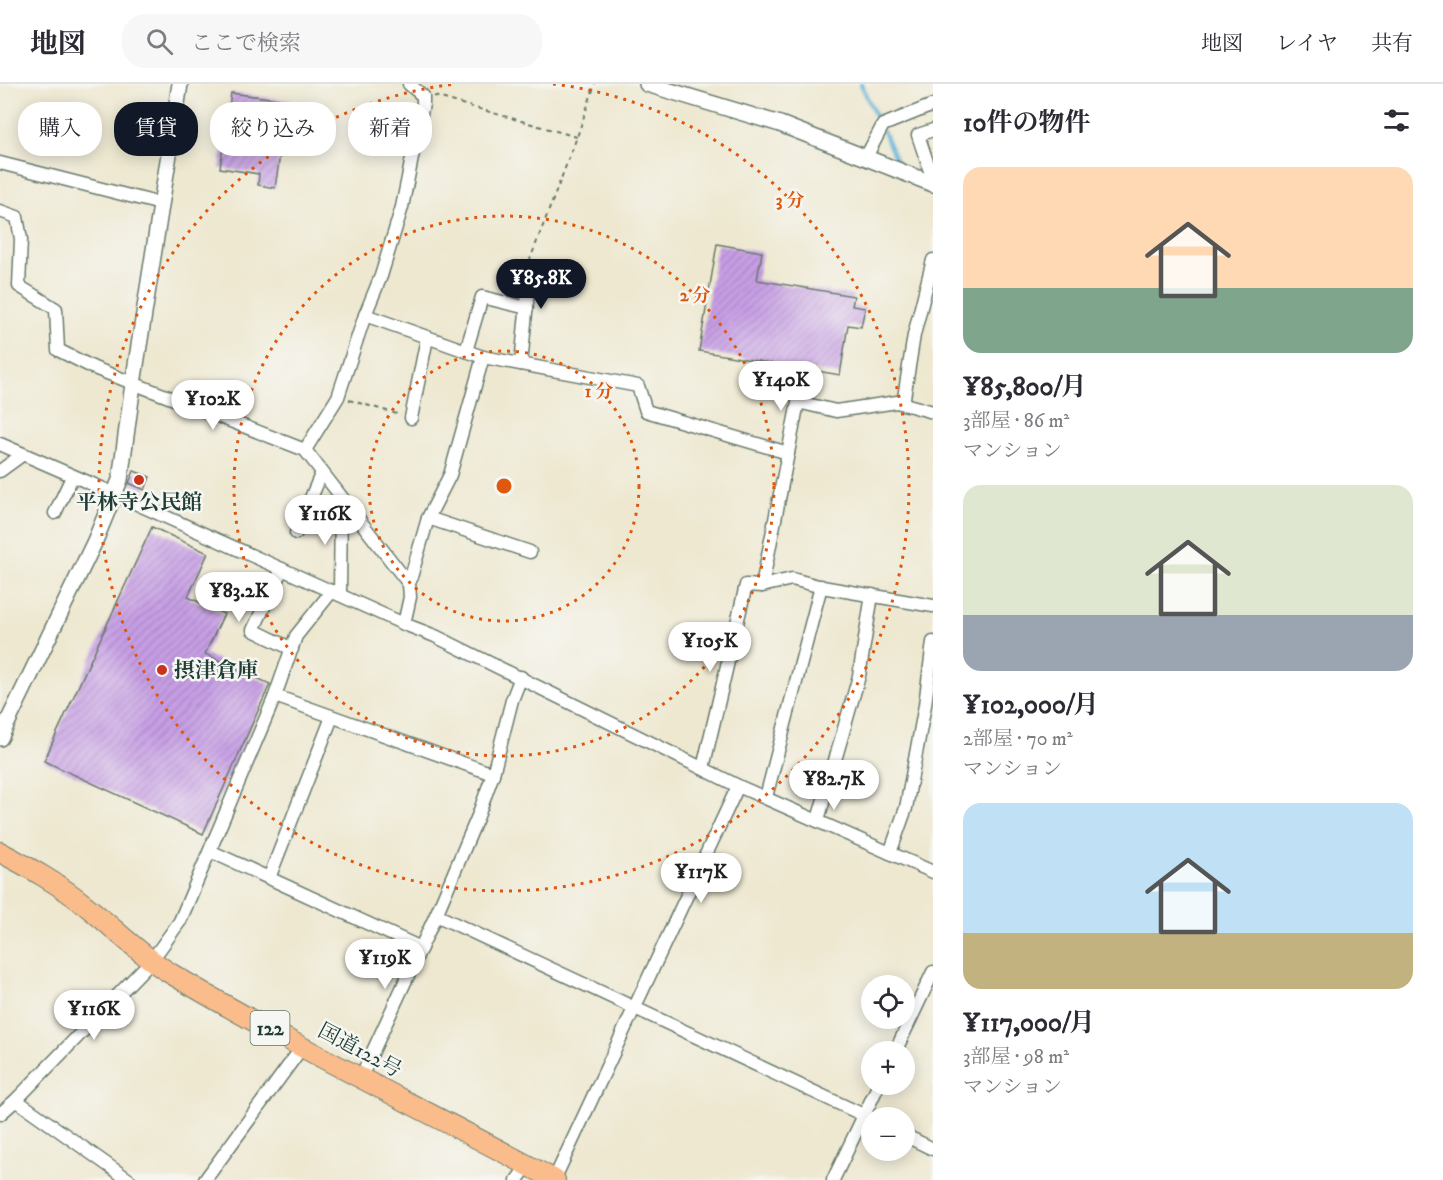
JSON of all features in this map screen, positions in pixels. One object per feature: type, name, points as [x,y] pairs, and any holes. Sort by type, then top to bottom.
[{"type":"highway","name":"国道122号","points":[[0,852],[32,869],[83,903],[152,960],[220,1001],[361,1077],[523,1173],[555,1180]]},
{"type":"street","points":[[0,738],[120,480],[180,84]]},
{"type":"street","points":[[304,450],[338,397],[364,315],[381,276],[402,207],[423,104],[422,96],[409,84]]},
{"type":"street","points":[[647,84],[780,124],[933,184]]},
{"type":"street","points":[[866,157],[883,125],[933,105]]},
{"type":"street","points":[[933,130],[918,135],[933,180]]},
{"type":"street","points":[[0,163],[161,204]]},
{"type":"street","points":[[0,211],[17,217],[21,239],[19,286],[56,309],[58,350],[133,384],[304,450],[409,584]]},
{"type":"street","points":[[903,404],[914,335],[933,260]]},
{"type":"street","points":[[521,364],[529,282],[522,281]]},
{"type":"street","points":[[466,351],[482,297],[527,308]]},
{"type":"street","points":[[364,315],[483,357],[638,386],[646,411],[788,453]]},
{"type":"street","points":[[411,418],[427,338]]},
{"type":"street","points":[[404,624],[410,597],[409,584],[428,518],[450,475],[483,357]]},
{"type":"street","points":[[762,586],[798,402],[836,411],[897,402],[933,412]]},
{"type":"street","points":[[0,444],[435,636],[738,786],[933,872]]},
{"type":"street","points":[[0,471],[22,455]]},
{"type":"street","points":[[296,533],[322,472]]},
{"type":"street","points":[[55,513],[72,477]]},
{"type":"street","points":[[0,1114],[152,960],[180,921],[275,696],[296,636],[336,592],[341,498]]},
{"type":"street","points":[[428,518],[530,552]]},
{"type":"street","points":[[282,569],[253,630],[292,649]]},
{"type":"street","points":[[703,768],[746,585],[762,586],[792,579],[933,606]]},
{"type":"street","points":[[766,797],[821,586]]},
{"type":"street","points":[[818,820],[859,676],[872,595]]},
{"type":"street","points":[[890,853],[906,808],[925,705],[933,642]]},
{"type":"street","points":[[361,1077],[436,915],[493,774],[520,677]]},
{"type":"street","points":[[275,696],[493,774]]},
{"type":"street","points":[[269,878],[332,717]]},
{"type":"street","points":[[555,1180],[738,786]]},
{"type":"street","points":[[210,851],[421,948]]},
{"type":"street","points":[[436,915],[861,1115]]},
{"type":"street","points":[[900,1041],[933,972]]},
{"type":"street","points":[[205,1180],[303,1046]]},
{"type":"street","points":[[16,1100],[129,1180]]},
{"type":"street","points":[[833,1180],[861,1130]]},
{"type":"street","points":[[915,1140],[933,1149]]},
{"type":"path","points":[[522,281],[595,84]]},
{"type":"path","points":[[422,96],[435,96],[577,137]]},
{"type":"path","points":[[338,397],[411,418]]},
{"type":"building","points":[[231,93],[292,101],[292,102],[230,102]]},
{"type":"building","points":[[222,156],[280,156],[275,188],[258,185],[259,174],[220,168]]},
{"type":"building","points":[[717,244],[762,252],[757,280],[854,296],[852,306],[865,308],[861,327],[848,325],[840,375],[699,351]]},
{"type":"building","points":[[134,471],[150,477],[145,490],[129,483]]},
{"type":"building","name":"摂津倉庫","points":[[152,527],[208,553],[188,597],[224,614],[205,654],[270,684],[203,834],[44,761]]},
{"type":"waterway","points":[[861,84],[879,124]]},
{"type":"waterway","points":[[883,131],[898,165]]},
{"type":"place","name":"平林寺公民館","points":[[139,480]]},
{"type":"place","name":"摂津倉庫","points":[[162,670]]}]
